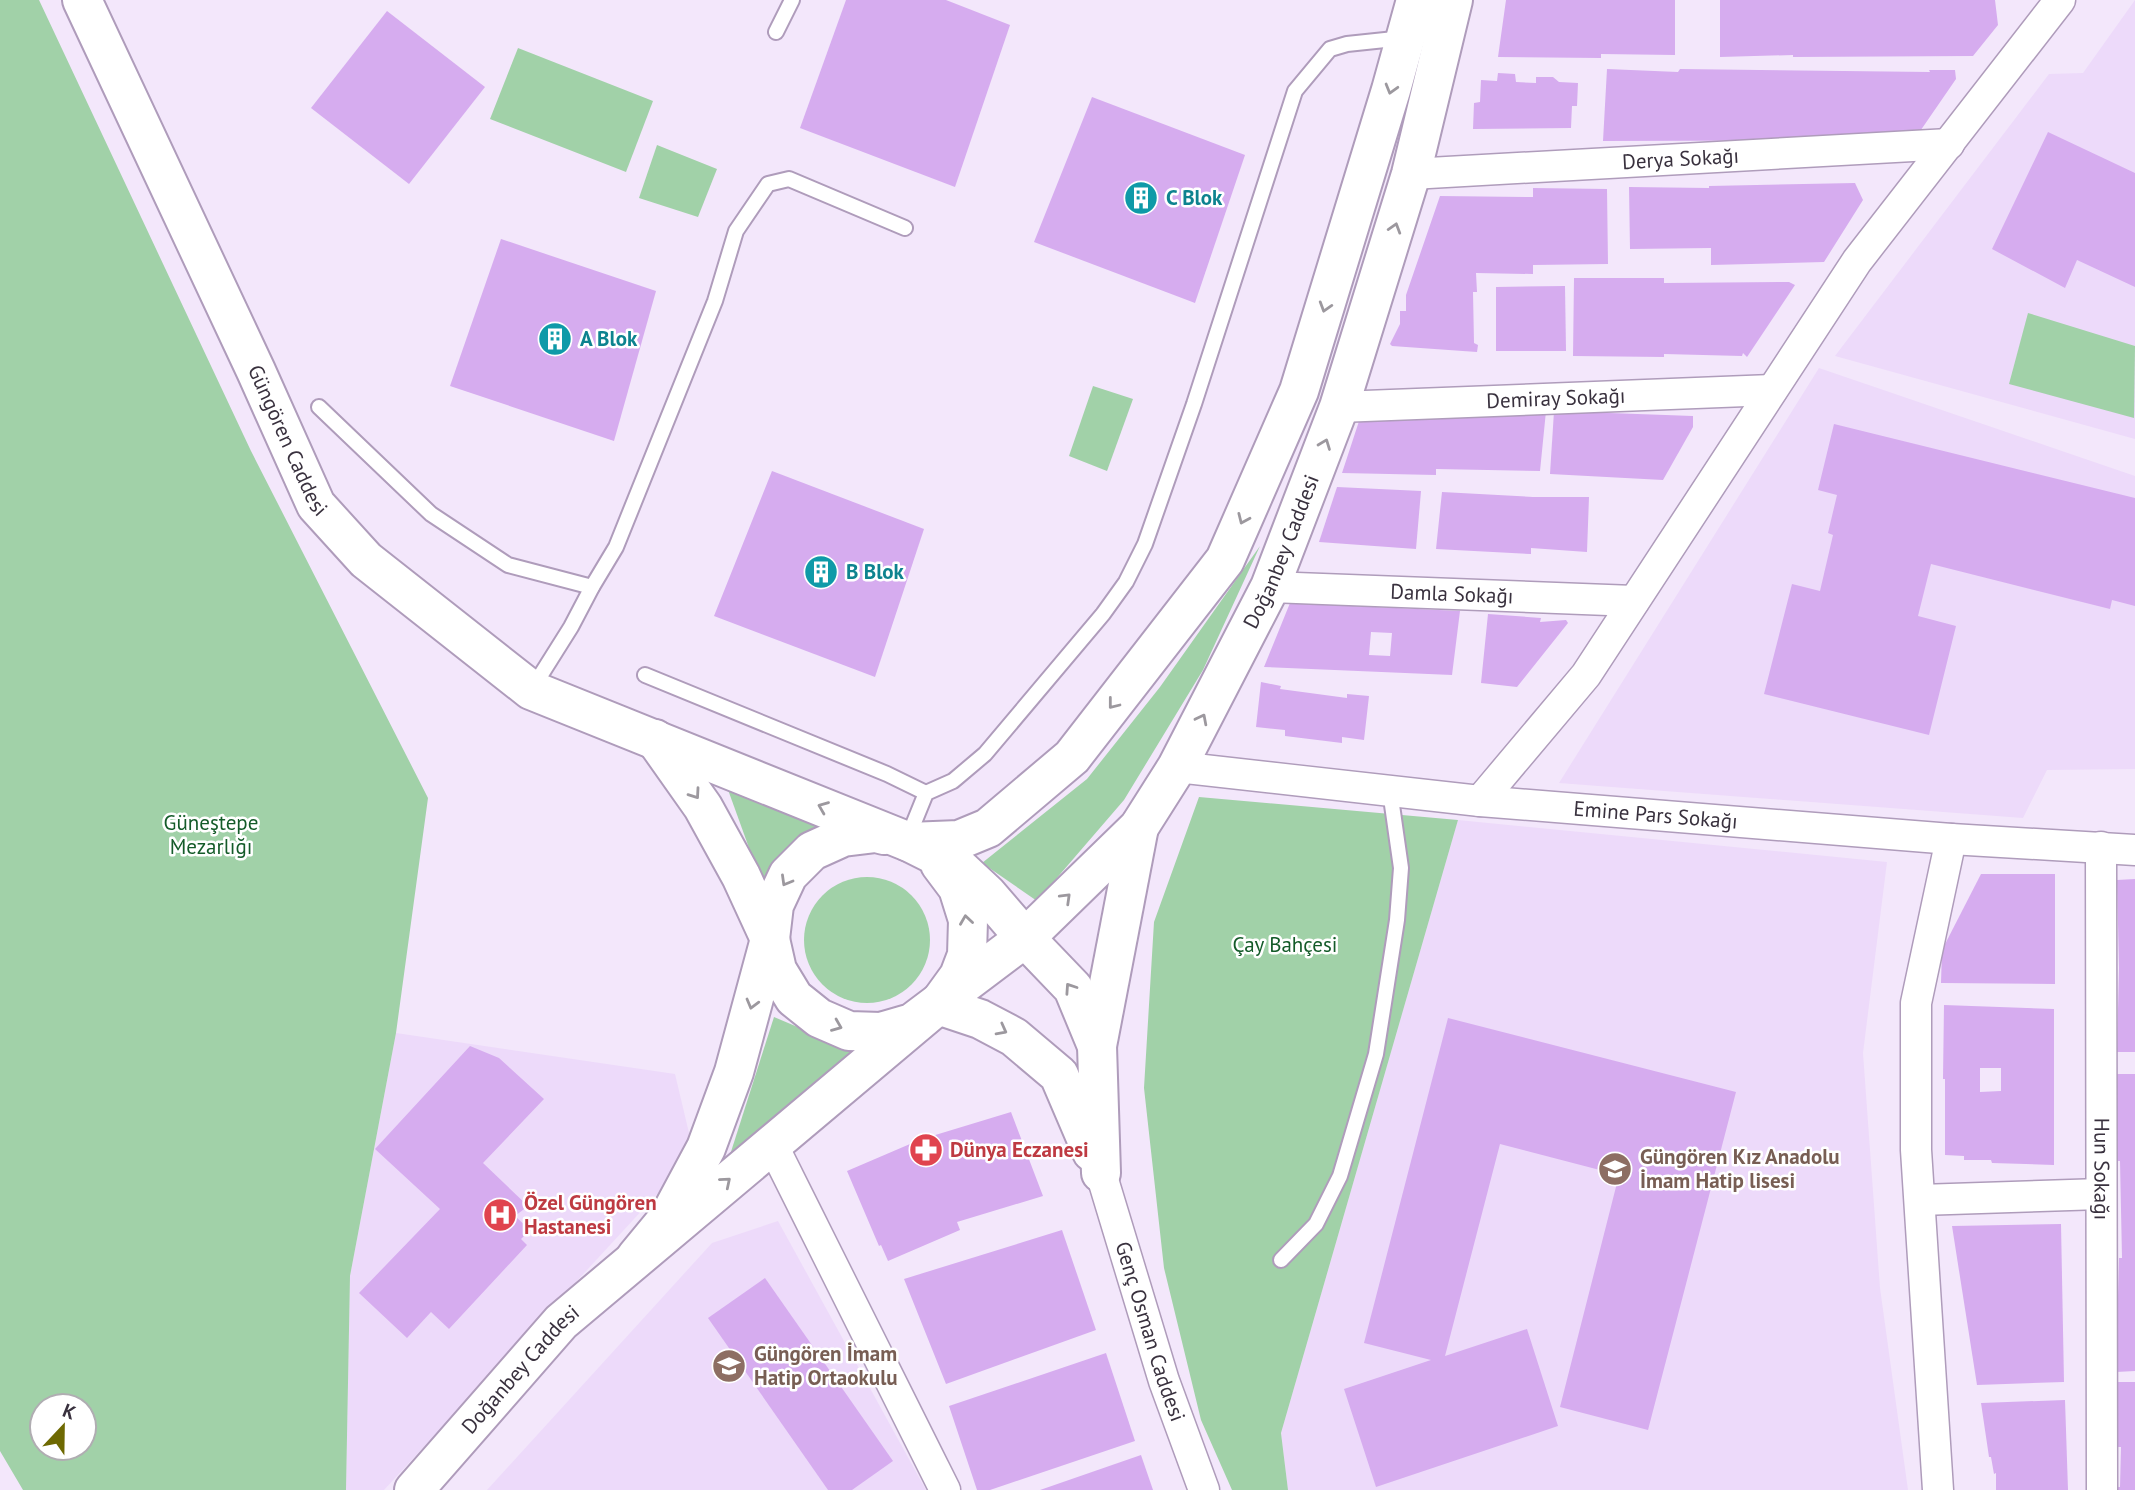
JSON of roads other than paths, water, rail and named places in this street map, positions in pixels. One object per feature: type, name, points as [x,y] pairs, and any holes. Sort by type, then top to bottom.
[{"type":"street","name":"Güngören Caddesi","points":[[82,0],[316,505],[366,561],[531,690],[909,842]]},
{"type":"street","points":[[909,842],[959,840],[988,828],[1072,758],[1225,560],[1299,391],[1416,0]]},
{"type":"street","name":"Doğanbey Caddesi","points":[[938,1005],[1025,938],[1139,827],[1177,767],[1270,587],[1339,407],[1411,174],[1453,0]]},
{"type":"street","points":[[1480,801],[1586,675],[1857,261],[2060,0]]},
{"type":"street","name":"Derya Sokağı","points":[[1411,174],[1949,144]]},
{"type":"street","name":"Demiray Sokağı","points":[[1339,407],[1772,390]]},
{"type":"street","name":"Damla Sokağı","points":[[1270,587],[1634,601]]},
{"type":"street","points":[[655,739],[703,807],[741,876],[770,939],[777,970],[794,998],[819,1018],[849,1031],[881,1032],[912,1023],[938,1005]]},
{"type":"street","name":"Emine Pars Sokağı","points":[[1177,767],[1480,801],[1951,839],[2135,850]]},
{"type":"street","points":[[1101,1173],[1097,1046],[1139,827]]},
{"type":"street","points":[[636,1257],[669,1217],[706,1148],[734,1072],[770,939],[774,905],[788,875],[812,851],[843,837],[876,834],[909,842],[957,866],[987,894],[1073,988],[1097,1046]]},
{"type":"street","points":[[1938,1490],[1916,1150],[1916,1003],[1951,839]]},
{"type":"street","points":[[636,1257],[938,1005],[959,976],[967,955],[968,920],[958,888],[938,861],[909,842]]},
{"type":"street","name":"Hun Sokağı","points":[[2101,847],[2102,1490]]},
{"type":"street","points":[[938,1005],[980,1019],[1014,1037],[1059,1075],[1101,1173]]},
{"type":"street","points":[[772,1144],[945,1490]]},
{"type":"street","name":"Genç Osman Caddesi","points":[[1101,1173],[1164,1381],[1204,1490]]},
{"type":"street","points":[[1920,1200],[2101,1194]]},
{"type":"street","name":"Doğanbey Caddesi","points":[[414,1490],[561,1322],[636,1257]]},
{"type":"lane","points":[[776,32],[792,0]]},
{"type":"lane","points":[[909,842],[926,793],[953,781],[985,754],[1103,614],[1126,582],[1145,544],[1189,417],[1296,90],[1330,49],[1346,44],[1405,38]]},
{"type":"lane","points":[[531,690],[572,627],[616,547],[710,314],[736,232],[768,184],[789,179],[905,228]]},
{"type":"lane","points":[[319,407],[431,514],[508,565],[592,587]]},
{"type":"lane","points":[[645,675],[887,774],[926,793]]},
{"type":"lane","points":[[1281,1260],[1316,1224],[1340,1176],[1376,1054],[1397,920],[1401,868],[1390,791]]},
{"type":"place","name":"C Blok","points":[[1141,198]]},
{"type":"place","name":"A Blok","points":[[555,339]]},
{"type":"place","name":"B Blok","points":[[821,572]]},
{"type":"place","name":"Dünya Eczanesi","points":[[926,1150]]},
{"type":"place","name":"Güngören Kız Anadolu İmam Hatip lisesi","points":[[1615,1169]]},
{"type":"place","name":"Özel Güngören Hastanesi","points":[[500,1215]]},
{"type":"place","name":"Güngören İmam Hatip Ortaokulu","points":[[729,1366]]},
{"type":"park label","name":"Güneştepe Mezarlığı","points":[[211,835]]},
{"type":"park label","name":"Çay Bahçesi","points":[[1285,945]]}]
